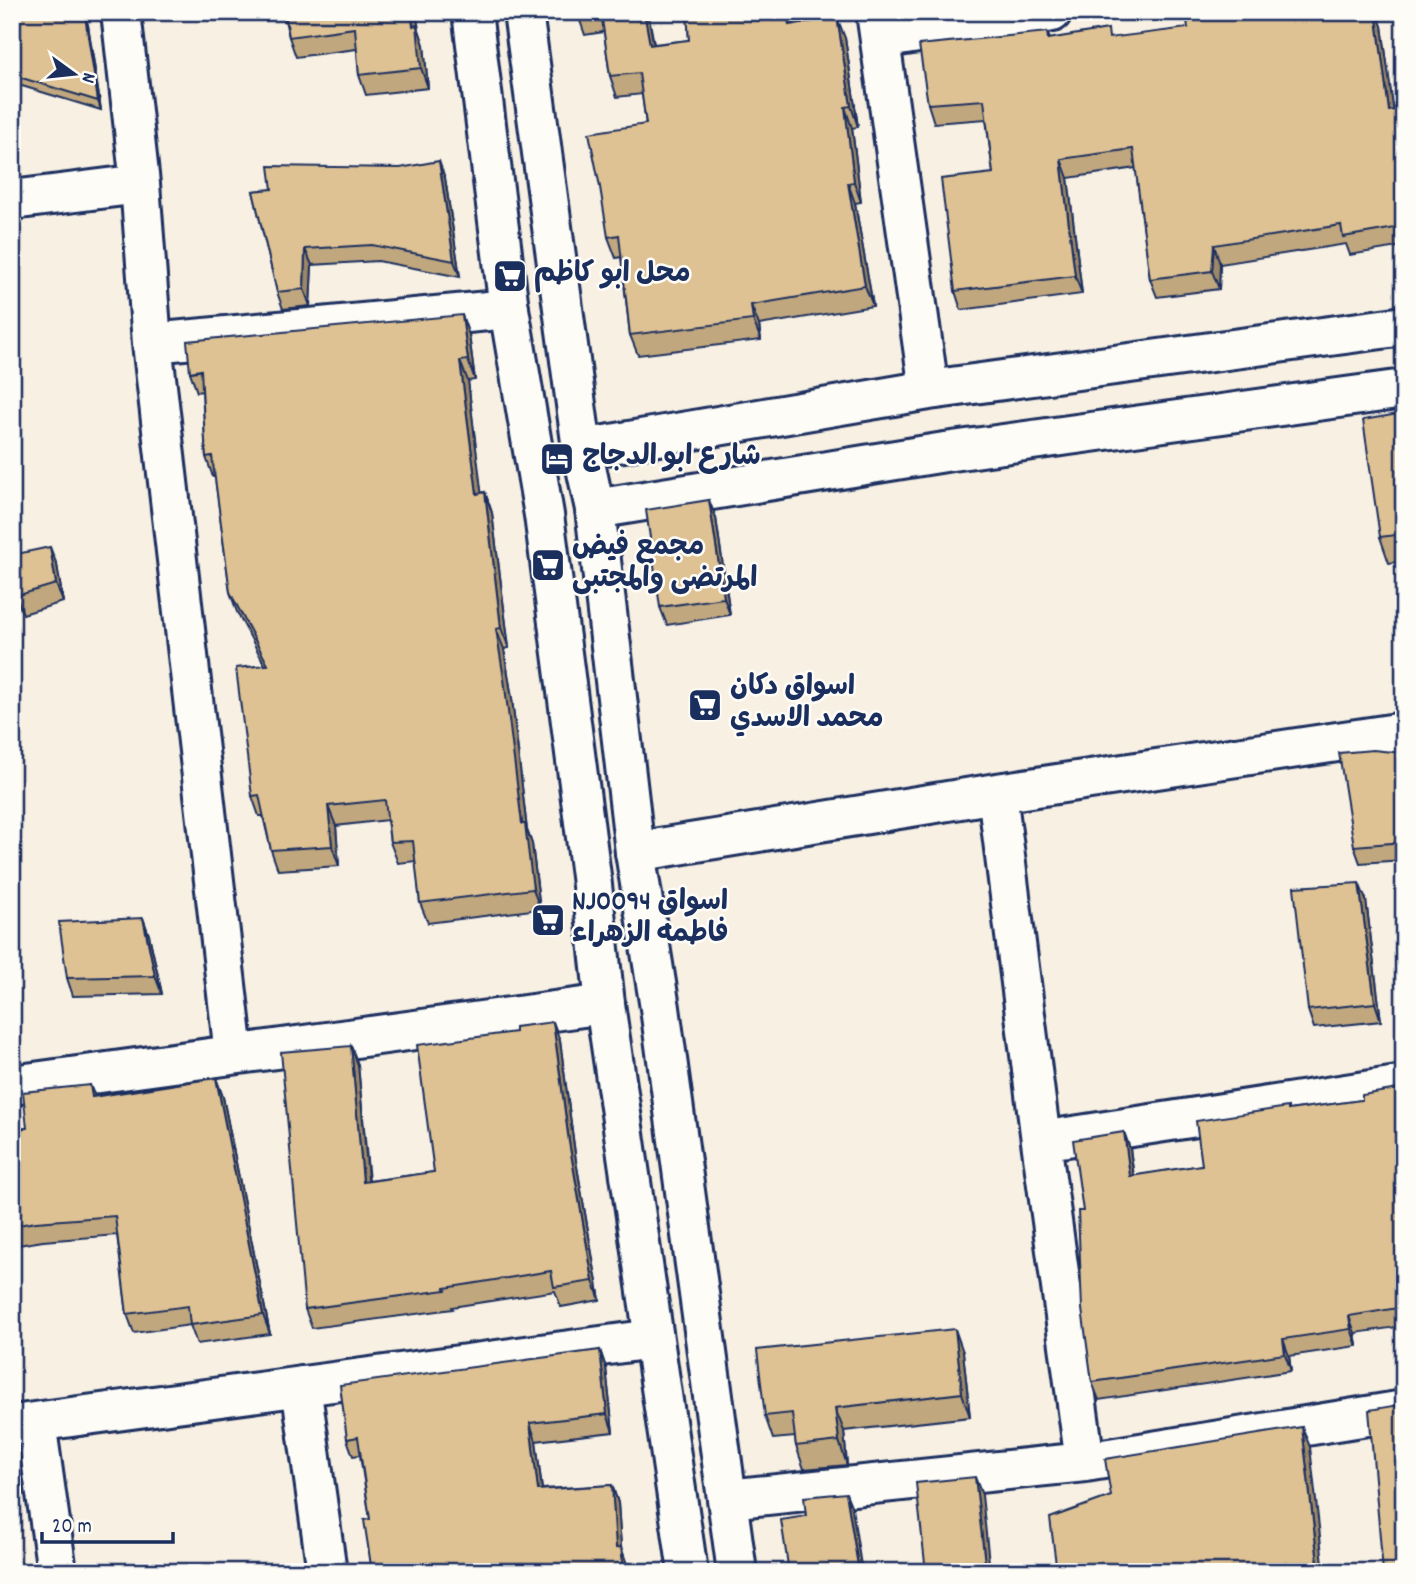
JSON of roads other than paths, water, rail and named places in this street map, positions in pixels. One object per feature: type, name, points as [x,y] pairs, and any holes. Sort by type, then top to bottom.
[{"type":"street","points":[[121,12],[140,184],[152,343],[234,1054]]},
{"type":"street","points":[[472,12],[509,309],[544,515],[605,1004],[688,1572]]},
{"type":"street","points":[[523,12],[582,449],[596,509],[635,852],[660,1007],[737,1572]]},
{"type":"street","points":[[929,390],[878,25],[1052,12]]},
{"type":"street","points":[[12,200],[140,184]]},
{"type":"street","points":[[152,343],[509,309]]},
{"type":"street","points":[[582,449],[929,390],[1404,326]]},
{"type":"street","points":[[596,509],[945,452],[1404,389]]},
{"type":"street","points":[[635,852],[997,793],[1404,732]]},
{"type":"street","points":[[997,793],[1085,1462]]},
{"type":"street","points":[[12,1085],[605,1004]]},
{"type":"street","points":[[1041,1141],[1404,1085]]},
{"type":"street","points":[[57,1572],[24,1424],[653,1339]]},
{"type":"street","points":[[301,1386],[327,1572]]},
{"type":"street","points":[[728,1499],[1085,1462],[1404,1410]]},
{"type":"place","name":"محل ابو كاظم","points":[[510,276]]},
{"type":"place","name":"شارع ابو الدجاج","points":[[557,459]]},
{"type":"place","name":"مجمع فيض المرتضى والمجتبى","points":[[548,565]]},
{"type":"place","name":"اسواق دكان محمد الاسدي","points":[[705,705]]},
{"type":"place","name":"NJ0094 اسواق فاطمه الزهراء","points":[[548,920]]}]
